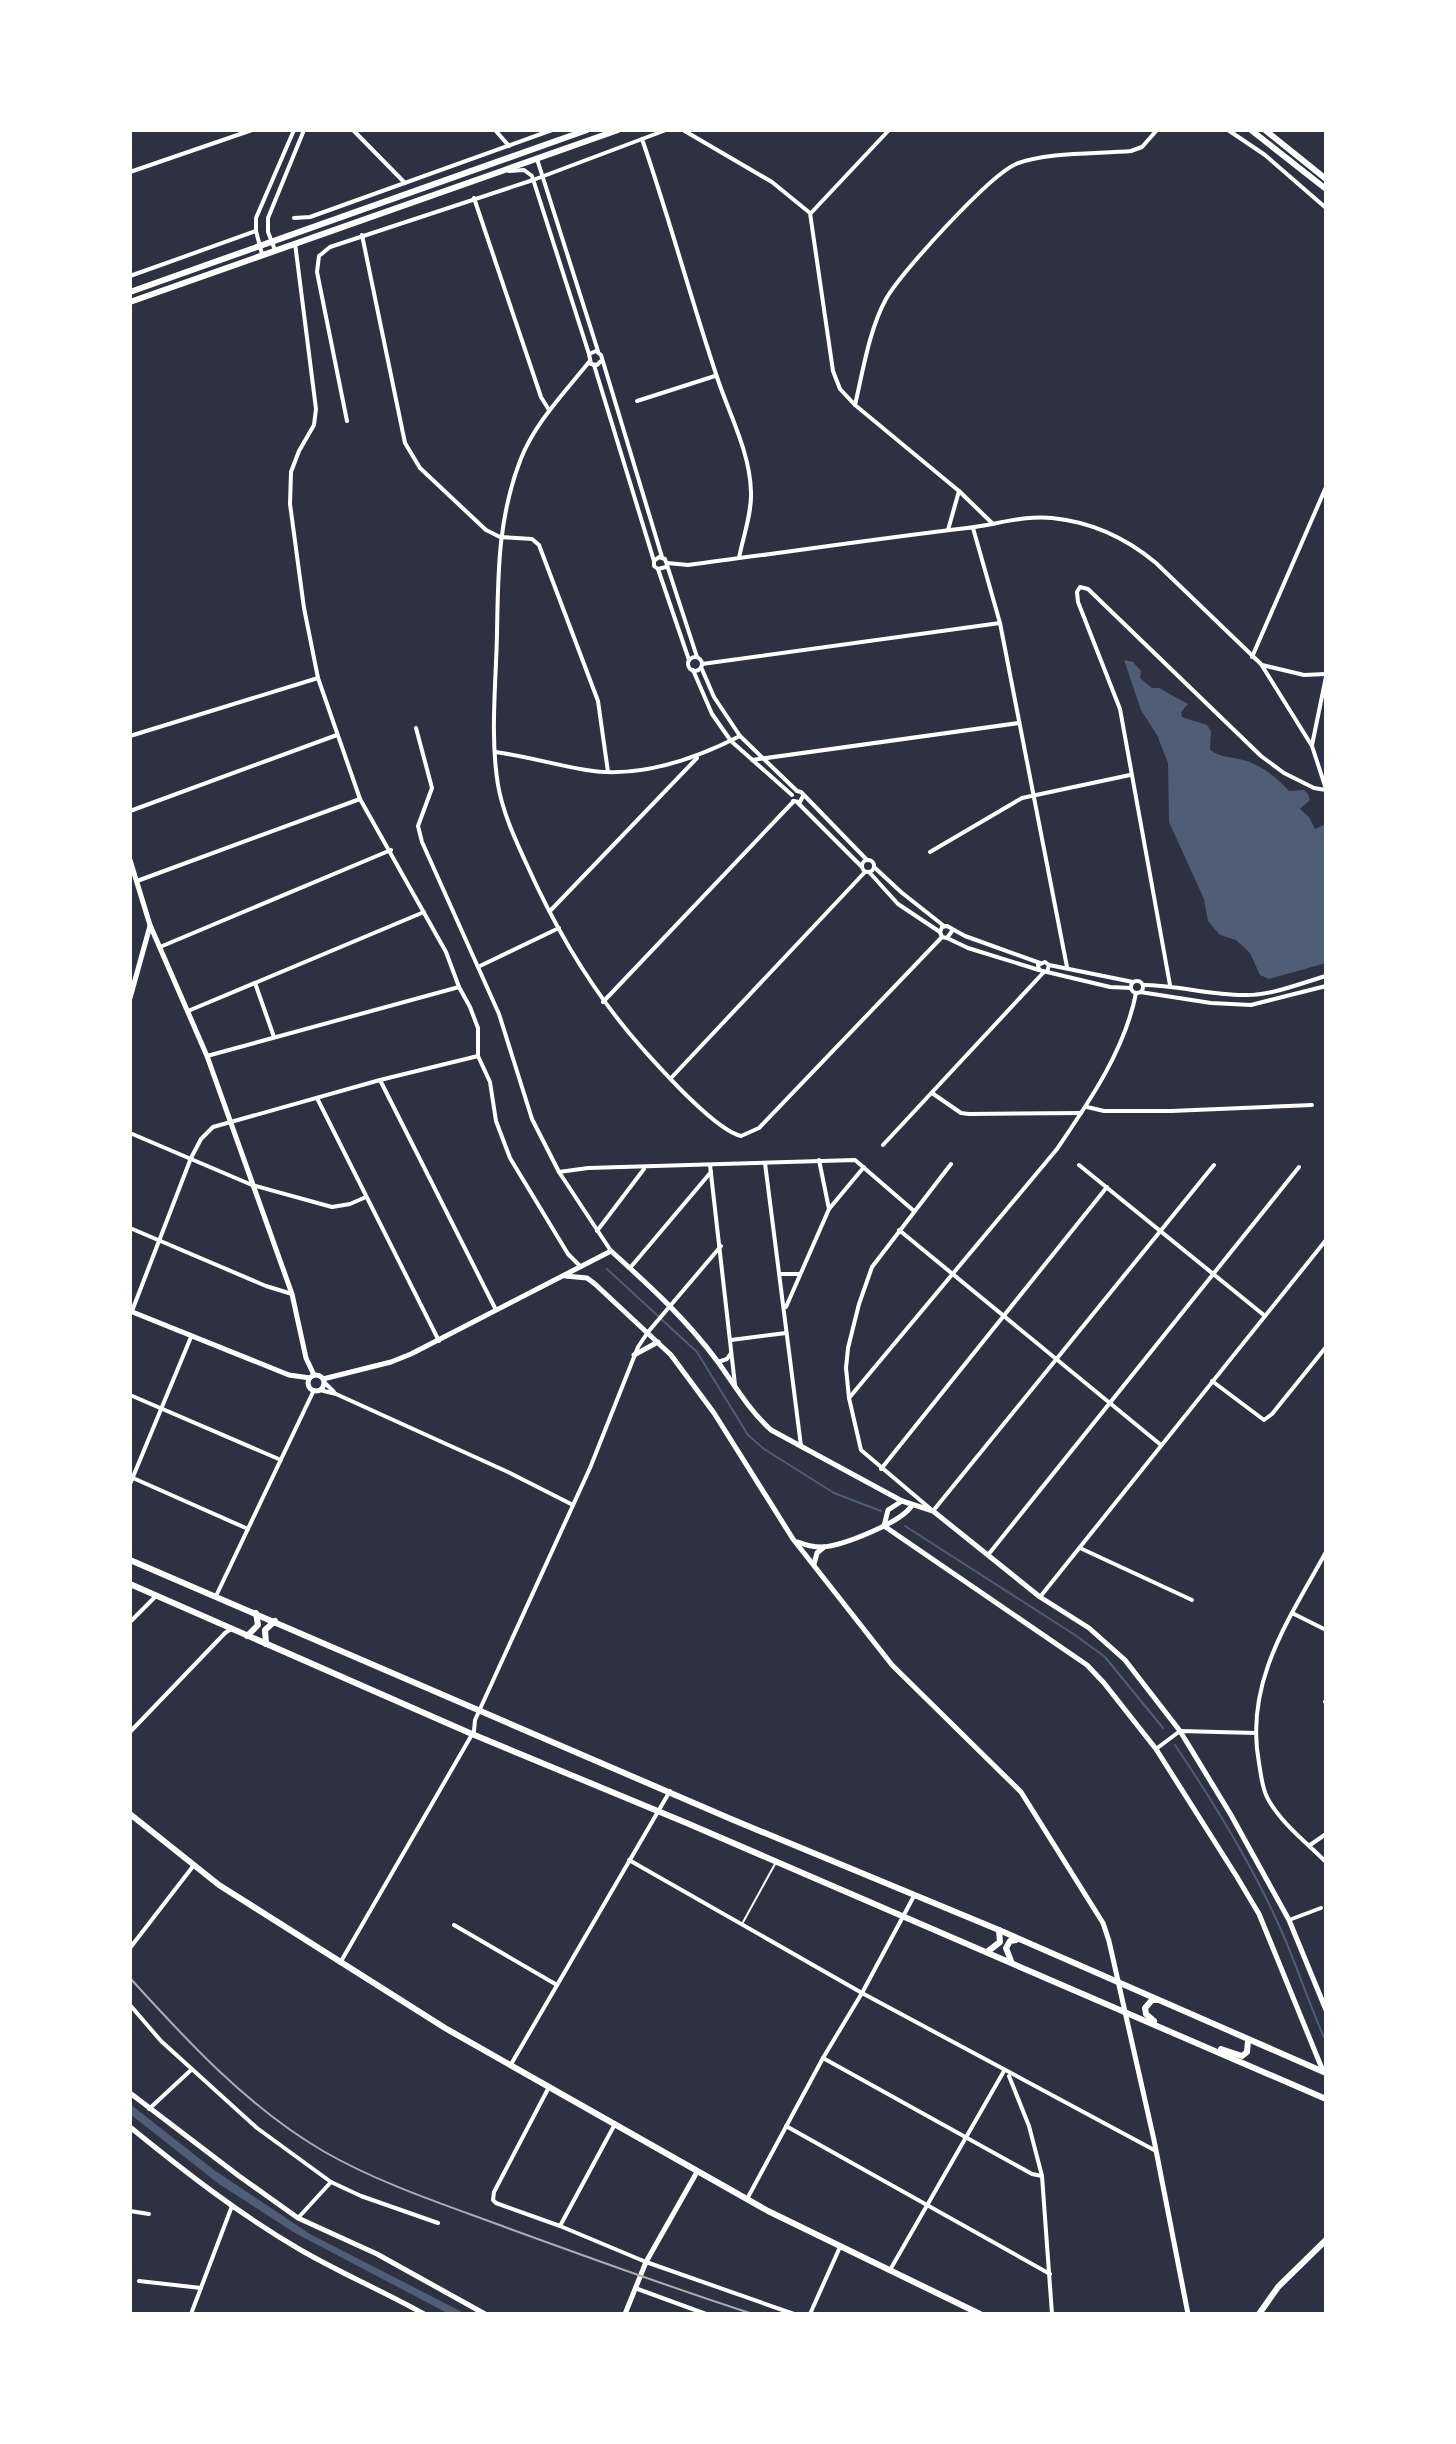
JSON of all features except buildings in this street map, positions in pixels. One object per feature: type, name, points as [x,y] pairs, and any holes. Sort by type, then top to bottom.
[{"type":"main road","points":[[130,292],[587,130]]},
{"type":"main road","points":[[130,302],[618,130]]},
{"type":"main road","points":[[1251,130],[1326,189]]},
{"type":"main road","points":[[1265,130],[1326,179]]},
{"type":"main road","points":[[514,155],[529,153],[537,159]]},
{"type":"main road","points":[[130,1560],[480,1712],[999,1930],[1325,2075]]},
{"type":"main road","points":[[130,1584],[472,1734],[1159,2025],[1326,2099]]},
{"type":"main road","points":[[247,1636],[258,1625],[255,1612]]},
{"type":"main road","points":[[266,1645],[265,1630],[275,1621]]},
{"type":"main road","points":[[130,1814],[219,1885],[510,2066],[747,2199],[977,2314]]},
{"type":"main road","points":[[987,1952],[1000,1942],[999,1930]]},
{"type":"main road","points":[[1012,1963],[1006,1948],[1010,1941],[1020,1940]]},
{"type":"main road","points":[[1157,2000],[1148,2003],[1145,2008],[1146,2014],[1159,2025]]},
{"type":"main road","points":[[1213,2049],[1242,2056],[1247,2052],[1248,2041]]},
{"type":"main road","points":[[1259,2314],[1278,2287],[1326,2240]]},
{"type":"street","points":[[130,172],[252,130]]},
{"type":"street","points":[[262,254],[256,231],[261,201],[294,130]]},
{"type":"street","points":[[275,250],[268,218],[304,130]]},
{"type":"street","points":[[353,130],[405,183]]},
{"type":"street","points":[[495,130],[509,146]]},
{"type":"street","points":[[294,218],[310,217],[552,130]]},
{"type":"street","points":[[347,421],[317,272],[319,256],[330,247],[362,235],[543,177],[666,130]]},
{"type":"street","points":[[683,130],[772,182],[810,213],[833,371],[840,389],[993,524]]},
{"type":"street","points":[[810,213],[889,130]]},
{"type":"street","points":[[855,405],[886,299],[981,190],[1015,164],[1035,159],[1131,151],[1142,147],[1157,130]]},
{"type":"street","points":[[1228,130],[1265,155],[1326,208]]},
{"type":"street","points":[[642,139],[750,477],[751,494],[739,558]]},
{"type":"street","points":[[537,159],[662,557],[697,657],[714,697],[740,736],[763,757],[795,798]]},
{"type":"street","points":[[503,171],[524,170],[533,180],[654,566],[658,569],[689,660],[688,666],[693,670],[712,714],[731,741],[795,798],[898,904],[943,936],[1022,967],[1110,987],[1211,1003],[1251,1005],[1326,986]]},
{"type":"street","points":[[474,198],[541,397],[550,410]]},
{"type":"street","points":[[130,276],[256,231]]},
{"type":"street","points":[[362,235],[405,443],[420,468],[486,530],[500,537],[532,539],[544,555],[598,701],[608,772]]},
{"type":"street","points":[[295,243],[316,409],[314,425],[291,472],[290,504],[304,608],[318,678],[360,799],[446,952],[478,1028],[478,1056],[490,1082],[496,1121],[510,1158],[568,1254],[581,1267]]},
{"type":"street","points":[[589,354],[599,353]]},
{"type":"street","points":[[601,361],[591,364],[550,410],[521,459],[500,537],[495,752],[498,783],[509,822],[582,972],[603,1002],[671,1078],[725,1129],[735,1135],[748,1135],[759,1128],[943,936],[952,931]]},
{"type":"street","points":[[637,401],[716,376]]},
{"type":"street","points":[[1252,657],[1326,487]]},
{"type":"street","points":[[948,530],[959,491]]},
{"type":"street","points":[[658,569],[666,565],[688,565],[973,528],[1026,518],[1049,517],[1102,528],[1138,547],[1261,664],[1312,746],[1326,789],[1314,788],[1271,763],[1082,585],[1077,592],[1078,602],[1120,709],[1170,985]]},
{"type":"street","points":[[973,528],[1000,623],[1067,967]]},
{"type":"street","points":[[654,561],[662,557]]},
{"type":"street","points":[[693,670],[701,666],[1000,623]]},
{"type":"street","points":[[689,660],[697,657]]},
{"type":"street","points":[[1261,664],[1304,675],[1326,676],[1312,746]]},
{"type":"street","points":[[130,736],[318,678]]},
{"type":"street","points":[[752,760],[1019,723]]},
{"type":"street","points":[[416,728],[432,788],[418,826],[419,833],[499,1014],[532,1119],[559,1172],[597,1231],[611,1251],[669,1307],[718,1362],[736,1389],[771,1430],[902,1501],[933,1511]]},
{"type":"street","points":[[130,811],[337,735]]},
{"type":"street","points":[[495,752],[608,772],[649,769],[698,756],[740,736]]},
{"type":"street","points":[[550,911],[689,769],[698,756]]},
{"type":"street","points":[[930,852],[1022,798],[1131,775]]},
{"type":"street","points":[[603,1002],[795,798],[803,796],[901,892],[952,931],[1040,963],[1067,967],[1135,989],[1143,985]]},
{"type":"street","points":[[137,881],[360,799]]},
{"type":"street","points":[[160,947],[391,850]]},
{"type":"street","points":[[130,860],[150,925],[207,1056],[292,1294],[315,1389]]},
{"type":"street","points":[[865,870],[867,860]]},
{"type":"street","points":[[671,1078],[865,870],[874,867]]},
{"type":"street","points":[[188,1011],[424,912]]},
{"type":"street","points":[[130,998],[150,925]]},
{"type":"street","points":[[943,936],[944,926]]},
{"type":"street","points":[[480,966],[559,928]]},
{"type":"street","points":[[1040,963],[1043,972]]},
{"type":"street","points":[[883,1145],[1049,965]]},
{"type":"street","points":[[849,1398],[1057,1149],[1087,1107],[1128,1022],[1135,989],[1140,982],[1143,985],[1170,985],[1211,993],[1252,995],[1326,976]]},
{"type":"street","points":[[255,982],[274,1037]]},
{"type":"street","points":[[207,1056],[459,987]]},
{"type":"street","points":[[478,1056],[229,1120],[205,1132],[191,1158],[131,1311],[296,1377],[315,1389],[336,1394],[573,1505]]},
{"type":"street","points":[[380,1080],[496,1310]]},
{"type":"street","points":[[932,1093],[961,1113],[1081,1113]]},
{"type":"street","points":[[317,1098],[439,1341]]},
{"type":"street","points":[[1087,1107],[1104,1111],[1156,1111],[1312,1105]]},
{"type":"street","points":[[130,1133],[252,1185],[332,1207],[366,1197]]},
{"type":"street","points":[[819,1160],[829,1209]]},
{"type":"street","points":[[559,1172],[588,1168],[855,1160],[914,1211]]},
{"type":"street","points":[[765,1163],[801,1447]]},
{"type":"street","points":[[951,1164],[872,1267],[859,1304],[846,1368],[849,1398],[861,1450],[1040,1597],[1108,1643],[1125,1660],[1180,1731],[1254,1854],[1289,1920],[1326,2010]]},
{"type":"street","points":[[710,1165],[736,1389]]},
{"type":"street","points":[[1079,1165],[1265,1316]]},
{"type":"street","points":[[933,1511],[1214,1165]]},
{"type":"street","points":[[784,1310],[829,1209],[864,1167]]},
{"type":"street","points":[[988,1555],[1299,1167]]},
{"type":"street","points":[[597,1231],[645,1168]]},
{"type":"street","points":[[630,1268],[711,1172]]},
{"type":"street","points":[[881,1469],[1107,1187]]},
{"type":"street","points":[[130,1228],[266,1286],[292,1294]]},
{"type":"street","points":[[899,1230],[1161,1445]]},
{"type":"street","points":[[1040,1597],[1326,1240]]},
{"type":"street","points":[[340,1963],[472,1734],[573,1505],[634,1355],[654,1324],[721,1246]]},
{"type":"street","points":[[216,1596],[315,1389],[324,1380],[391,1362],[439,1341],[611,1251]]},
{"type":"street","points":[[780,1274],[800,1274]]},
{"type":"street","points":[[564,1276],[577,1276],[595,1284],[660,1343],[714,1413],[793,1539],[892,1665],[1021,1792],[1103,1923],[1156,2151],[1188,2314]]},
{"type":"street","points":[[731,1340],[786,1333]]},
{"type":"street","points":[[191,1337],[131,1480],[248,1529]]},
{"type":"street","points":[[634,1355],[660,1343]]},
{"type":"street","points":[[1212,1381],[1264,1420],[1326,1347]]},
{"type":"street","points":[[718,1362],[727,1359],[732,1351]]},
{"type":"street","points":[[296,1377],[312,1376],[324,1380],[336,1394]]},
{"type":"street","points":[[130,1395],[281,1460]]},
{"type":"street","points":[[814,1565],[817,1553],[824,1547],[904,1516],[915,1497]]},
{"type":"street","points":[[884,1526],[888,1510],[902,1501]]},
{"type":"street","points":[[884,1526],[1087,1665],[1104,1683],[1156,1749],[1259,1914],[1325,2075]]},
{"type":"street","points":[[793,1539],[801,1544],[824,1547]]},
{"type":"street","points":[[1080,1548],[1192,1600]]},
{"type":"street","points":[[1326,1552],[1276,1646],[1260,1687],[1256,1708],[1256,1733],[1266,1797],[1326,1862]]},
{"type":"street","points":[[130,1622],[156,1596]]},
{"type":"street","points":[[1292,1613],[1326,1630]]},
{"type":"street","points":[[130,1732],[231,1629]]},
{"type":"street","points":[[1156,1749],[1180,1731],[1256,1733]]},
{"type":"street","points":[[510,2066],[670,1791]]},
{"type":"street","points":[[1310,1845],[1326,1834]]},
{"type":"street","points":[[629,1860],[862,1993],[1156,2151]]},
{"type":"street","points":[[130,1948],[194,1865]]},
{"type":"street","points":[[747,2199],[914,1896]]},
{"type":"street","points":[[1289,1920],[1321,1908]]},
{"type":"street","points":[[454,1925],[557,1985]]},
{"type":"street","points":[[130,2005],[191,2070],[257,2128],[331,2182],[438,2223]]},
{"type":"street","points":[[823,2058],[1032,2174],[1042,2176]]},
{"type":"street","points":[[149,2109],[191,2070]]},
{"type":"street","points":[[890,2270],[1006,2072]]},
{"type":"street","points":[[1006,2072],[1029,2126],[1042,2176],[1052,2314]]},
{"type":"street","points":[[549,2087],[494,2192],[493,2200],[501,2206],[560,2226],[646,2262],[794,2314]]},
{"type":"street","points":[[130,2093],[298,2218],[377,2254],[485,2314]]},
{"type":"street","points":[[560,2226],[615,2124]]},
{"type":"street","points":[[786,2126],[1050,2274]]},
{"type":"street","points":[[130,2127],[232,2206],[301,2250],[424,2314]]},
{"type":"street","points":[[625,2314],[646,2262],[697,2172]]},
{"type":"street","points":[[298,2218],[331,2182]]},
{"type":"street","points":[[191,2314],[232,2206]]},
{"type":"street","points":[[130,2211],[149,2214]]},
{"type":"street","points":[[810,2314],[841,2246]]},
{"type":"street","points":[[139,2281],[201,2288]]},
{"type":"street","points":[[635,2288],[706,2314]]},
{"type":"lane","points":[[742,1924],[776,1863]]},
{"type":"water","points":[[1124,660],[1133,662],[1141,671],[1140,678],[1152,688],[1159,688],[1188,704],[1181,712],[1182,717],[1207,725],[1211,731],[1210,750],[1253,763],[1270,773],[1289,791],[1304,790],[1308,794],[1310,800],[1300,809],[1315,829],[1326,824],[1326,963],[1269,979],[1260,975],[1250,953],[1236,940],[1220,935],[1208,921],[1204,899],[1169,822],[1168,763],[1157,735],[1141,710]]},
{"type":"water","points":[[130,2104],[214,2170],[310,2234],[466,2314],[449,2314],[295,2233],[219,2184],[130,2114]]},
{"type":"waterway","points":[[607,1269],[697,1352],[748,1435],[764,1449],[834,1493],[881,1511]]},
{"type":"waterway","points":[[905,1526],[1105,1657],[1163,1728]]},
{"type":"waterway","points":[[1175,1745],[1249,1864],[1285,1939],[1326,2042]]},
{"type":"railway","points":[[130,1978],[244,2094],[296,2134],[345,2163],[440,2203],[753,2314]]}]
